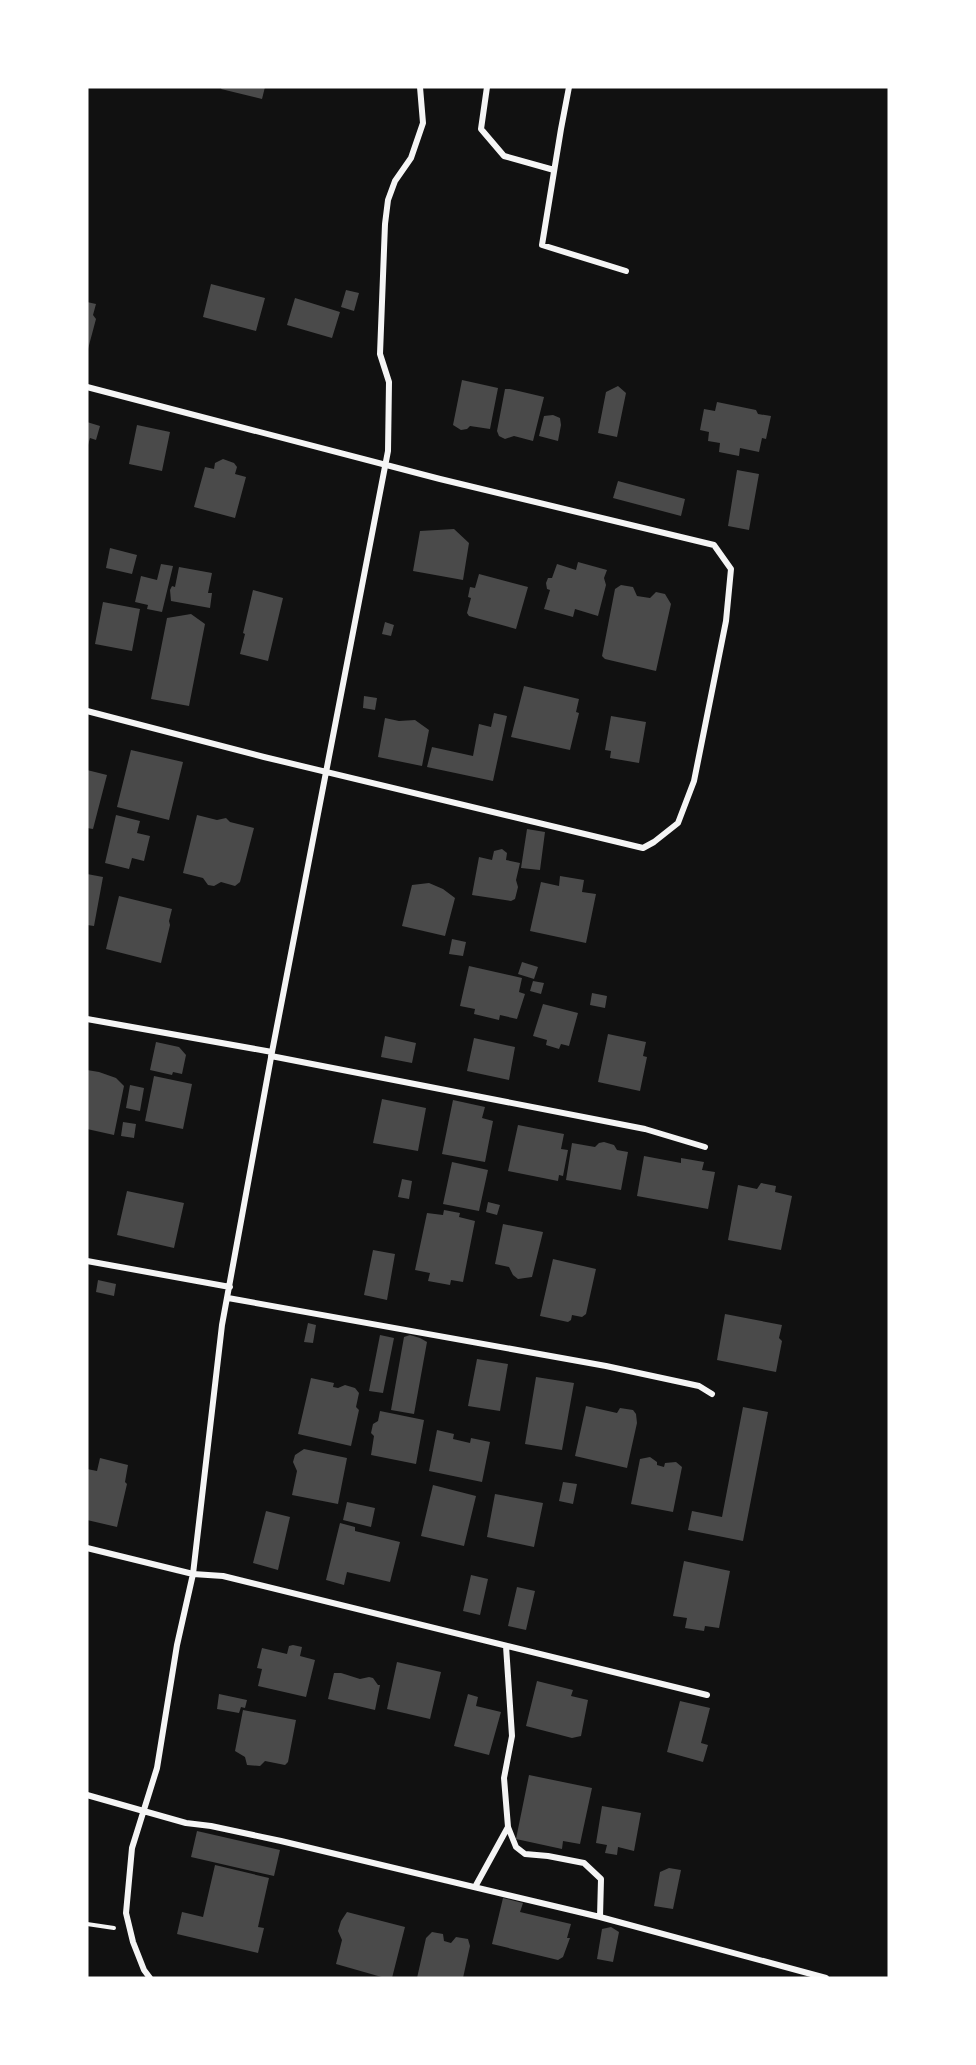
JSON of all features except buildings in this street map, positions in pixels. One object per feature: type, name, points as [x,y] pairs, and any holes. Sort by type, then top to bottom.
[{"type":"street","points":[[150,1978],[140,1960],[126,1913],[132,1848],[157,1768],[177,1645],[192,1574],[222,1325],[388,451],[389,382],[380,354],[385,224],[388,200],[395,181],[411,158],[423,123],[420,87]]},
{"type":"street","points":[[488,87],[481,129],[504,156],[554,170]]},
{"type":"street","points":[[570,87],[542,245],[626,271]]},
{"type":"street","points":[[87,387],[384,465],[714,545],[731,569],[726,621],[694,781],[678,823],[643,848],[87,711]]},
{"type":"street","points":[[87,1019],[645,1129],[705,1147]]},
{"type":"street","points":[[87,1261],[230,1287]]},
{"type":"street","points":[[228,1298],[606,1366],[699,1386],[712,1394]]},
{"type":"street","points":[[87,1548],[192,1574],[224,1576],[707,1695]]},
{"type":"street","points":[[506,1646],[512,1736],[504,1778],[508,1827],[516,1847],[525,1854],[584,1863],[601,1879],[600,1917]]},
{"type":"street","points":[[87,1795],[186,1823],[281,1841],[600,1917],[826,1978]]},
{"type":"street","points":[[476,1887],[508,1827]]},
{"type":"path","points":[[87,1924],[130,1929]]}]
